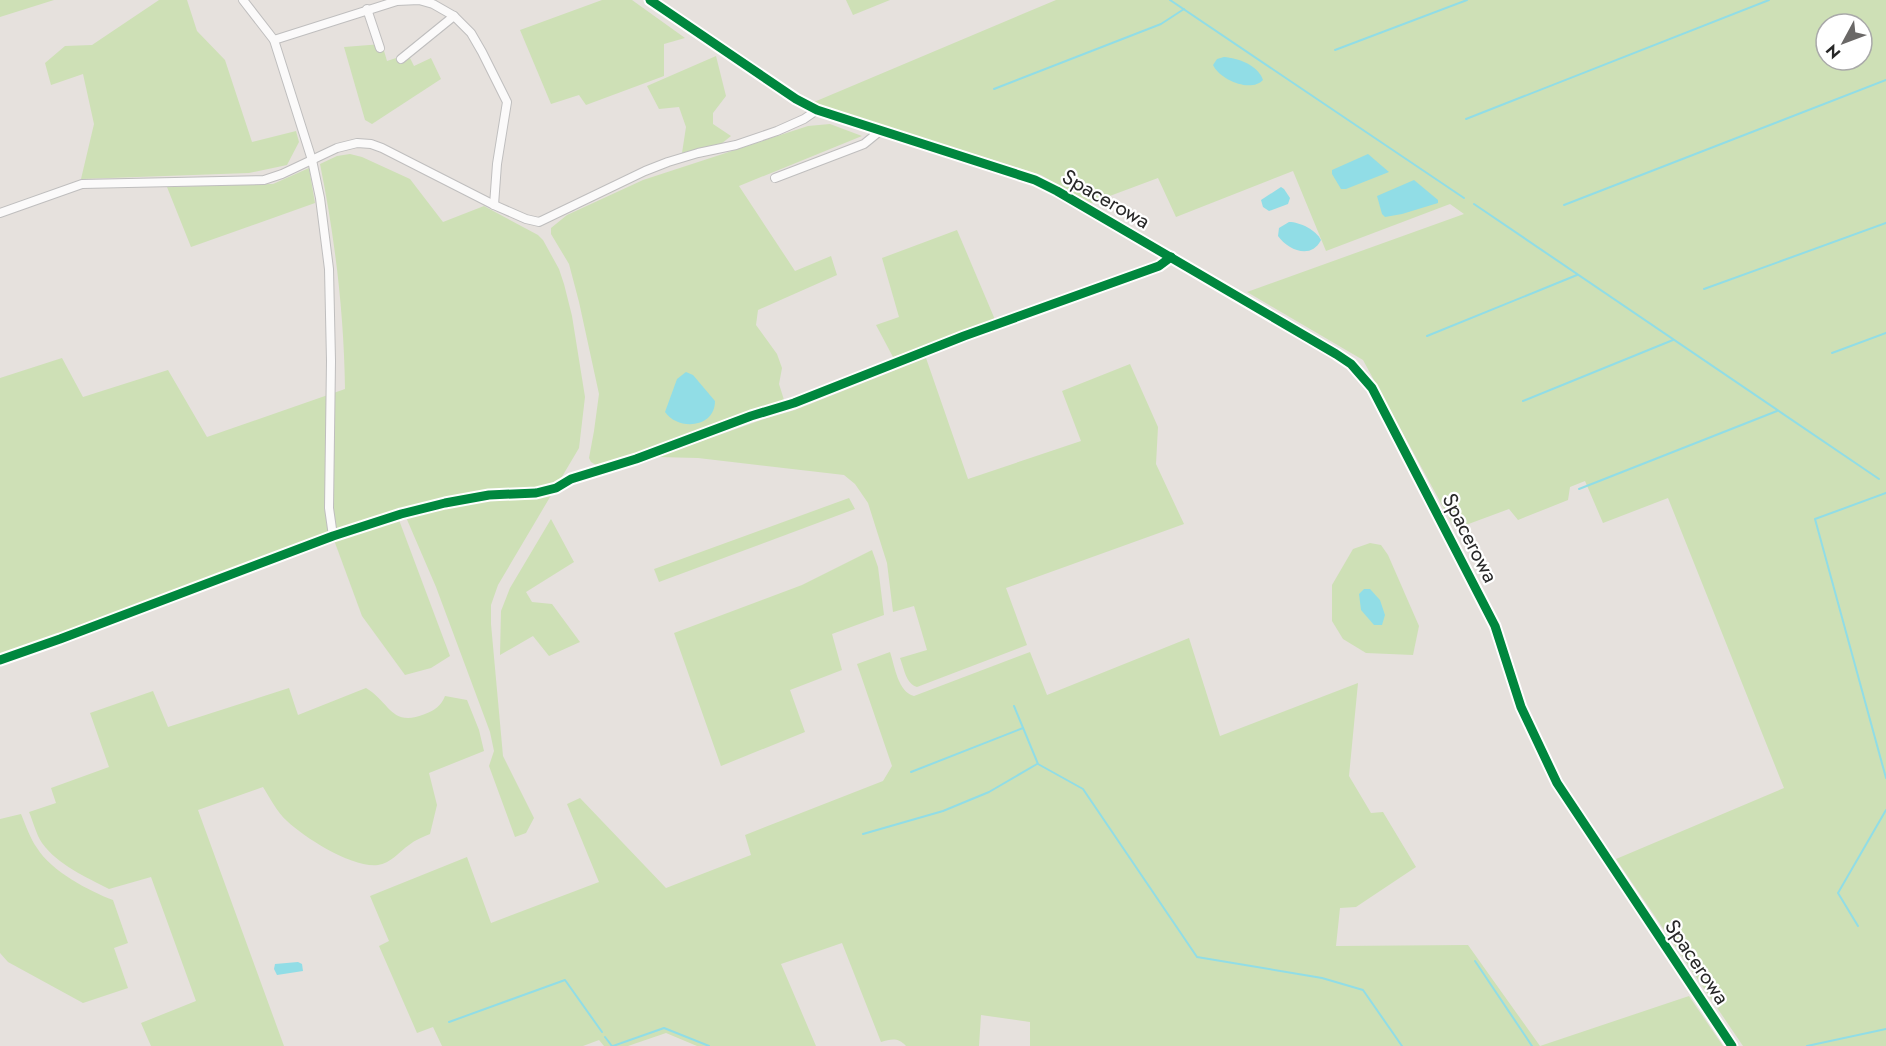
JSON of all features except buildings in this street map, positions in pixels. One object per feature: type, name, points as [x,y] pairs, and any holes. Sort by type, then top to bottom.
[{"type":"street","points":[[243,0],[274,40],[312,160],[320,198],[329,269],[331,361],[329,508],[333,536]]},
{"type":"street","points":[[274,40],[398,1],[419,0],[433,4],[454,16],[471,33],[507,102],[497,164],[494,205]]},
{"type":"street","name":"Spacerowa","points":[[650,0],[796,99],[817,110],[1035,180],[1058,191],[1351,363],[1372,388],[1495,626],[1521,707],[1557,783],[1732,1046]]},
{"type":"street","points":[[367,9],[380,48]]},
{"type":"street","points":[[401,60],[454,16]]},
{"type":"street","points":[[0,213],[82,184],[264,180],[338,148],[357,143],[371,144],[494,205],[539,222],[592,195],[660,165],[698,153],[736,145],[777,131],[804,119],[817,110]]},
{"type":"street","points":[[775,178],[864,144],[880,131]]},
{"type":"street","points":[[0,660],[333,536],[401,514],[489,495],[536,493],[555,488],[571,479],[636,459],[751,416],[794,403],[964,336],[1159,266],[1171,257]]},
{"type":"green space","points":[[0,0],[54,0],[0,17]]},
{"type":"green space","points":[[159,0],[187,0],[197,31],[225,60],[252,142],[296,131],[299,142],[287,165],[249,173],[81,179],[94,124],[83,74],[51,85],[45,63],[65,46],[92,45]]},
{"type":"green space","points":[[602,0],[632,0],[685,38],[664,44],[664,76],[586,105],[579,95],[551,104],[520,30]]},
{"type":"green space","points":[[846,0],[890,0],[853,15]]},
{"type":"green space","points":[[1056,0],[1886,0],[1886,1046],[1743,1046],[1616,859],[1784,788],[1668,498],[1603,523],[1585,481],[1570,487],[1568,500],[1518,520],[1509,509],[1455,529],[1363,360],[1247,292],[1464,214],[1450,204],[1326,251],[1293,171],[1176,217],[1158,178],[1091,203],[1041,175],[814,102]]},
{"type":"green space","points":[[382,44],[387,61],[408,54],[414,66],[431,58],[441,79],[372,124],[365,120],[344,47]]},
{"type":"green space","points":[[716,56],[726,96],[713,113],[713,124],[731,136],[721,144],[682,153],[686,127],[679,107],[659,109],[647,86]]},
{"type":"green space","points":[[830,124],[862,136],[739,186],[795,271],[831,256],[837,275],[758,310],[756,325],[777,354],[782,368],[779,384],[784,400],[616,460],[596,465],[591,462],[589,458],[599,394],[569,264],[551,234],[551,228],[567,215],[643,180],[808,126]]},
{"type":"green space","points":[[350,154],[362,157],[410,179],[443,222],[484,206],[538,235],[559,269],[572,316],[585,397],[579,448],[498,585],[491,605],[503,756],[534,818],[526,833],[515,837],[489,766],[494,751],[490,732],[436,587],[402,508],[0,655],[0,378],[62,358],[83,397],[168,370],[207,437],[345,389],[338,276],[320,164],[337,156]]},
{"type":"green space","points":[[309,168],[315,203],[191,247],[167,187],[273,184]]},
{"type":"green space","points":[[957,230],[996,322],[893,357],[876,325],[899,317],[882,258]]},
{"type":"green space","points":[[926,358],[968,479],[1081,441],[1062,391],[1130,364],[1158,427],[1156,464],[1184,524],[1006,588],[1027,645],[917,687],[910,683],[900,658],[927,650],[914,606],[893,612],[887,563],[868,503],[855,484],[844,475],[698,458],[657,457],[795,410]]},
{"type":"green space","points":[[849,498],[855,509],[659,582],[654,569]]},
{"type":"green space","points":[[551,519],[574,562],[526,592],[532,602],[552,604],[580,642],[549,656],[533,636],[500,655],[501,611],[510,588]]},
{"type":"green space","points":[[399,520],[450,656],[431,668],[405,675],[362,616],[334,540]]},
{"type":"green space","points":[[1370,543],[1381,545],[1388,555],[1419,626],[1413,655],[1366,653],[1343,639],[1332,621],[1332,585],[1353,549]]},
{"type":"green space","points":[[872,550],[878,567],[884,615],[832,634],[842,670],[790,690],[805,732],[721,766],[674,633],[802,585]]},
{"type":"green space","points":[[1189,638],[1220,736],[1358,683],[1349,776],[1371,813],[1383,812],[1416,867],[1356,907],[1340,908],[1336,946],[1468,945],[1540,1046],[1030,1046],[1030,1022],[981,1015],[979,1046],[906,1046],[894,1040],[881,1042],[842,943],[781,964],[816,1046],[697,1046],[666,1033],[628,1046],[604,1046],[599,1040],[583,1046],[442,1046],[433,1027],[417,1033],[379,946],[389,941],[370,896],[467,857],[491,923],[599,882],[567,804],[580,798],[666,888],[751,855],[745,835],[883,781],[892,766],[857,664],[890,652],[904,690],[914,696],[1030,652],[1047,695]]},
{"type":"green space","points":[[289,688],[298,715],[366,688],[392,712],[405,718],[432,711],[440,705],[445,696],[467,700],[479,730],[484,751],[429,773],[437,805],[430,834],[414,842],[391,860],[378,865],[355,862],[317,843],[283,817],[263,787],[198,810],[284,1046],[151,1046],[141,1023],[196,1001],[151,877],[109,889],[82,875],[56,858],[42,843],[29,812],[56,803],[51,788],[109,767],[90,713],[153,691],[168,727]]},
{"type":"green space","points":[[21,814],[35,844],[51,865],[82,886],[113,900],[128,943],[114,948],[128,988],[83,1003],[8,962],[0,953],[0,819]]},
{"type":"green space","points":[[1689,996],[1723,1046],[1540,1046]]},
{"type":"water","points":[[1224,57],[1247,63],[1257,70],[1263,80],[1258,84],[1244,85],[1222,76],[1213,65],[1217,59]]},
{"type":"water","points":[[1368,154],[1389,172],[1341,189],[1332,170]]},
{"type":"water","points":[[1414,180],[1438,200],[1438,203],[1385,217],[1377,196]]},
{"type":"water","points":[[1281,187],[1290,198],[1288,204],[1269,211],[1263,207],[1261,200]]},
{"type":"water","points":[[1289,222],[1312,230],[1321,240],[1317,246],[1311,250],[1300,251],[1282,241],[1278,236],[1279,228]]},
{"type":"water","points":[[686,372],[693,375],[715,401],[709,417],[695,424],[678,422],[665,412],[677,379]]},
{"type":"water","points":[[1364,589],[1370,589],[1380,600],[1385,615],[1382,625],[1374,625],[1361,610],[1359,594]]},
{"type":"water","points":[[298,962],[302,964],[303,971],[277,975],[274,969],[275,964]]},
{"type":"waterway","points":[[1170,0],[1464,198]]},
{"type":"waterway","points":[[1335,50],[1467,0]]},
{"type":"waterway","points":[[1466,119],[1769,0]]},
{"type":"waterway","points":[[994,89],[1161,24],[1184,9]]},
{"type":"waterway","points":[[1564,205],[1886,80]]},
{"type":"waterway","points":[[1474,204],[1879,479]]},
{"type":"waterway","points":[[1704,289],[1886,223]]},
{"type":"waterway","points":[[1427,336],[1577,275]]},
{"type":"waterway","points":[[1832,353],[1886,333]]},
{"type":"waterway","points":[[1523,401],[1673,340]]},
{"type":"waterway","points":[[1579,489],[1777,411]]},
{"type":"waterway","points":[[1886,493],[1815,519],[1886,778]]},
{"type":"waterway","points":[[1014,706],[1038,764],[1083,789],[1197,957],[1322,978],[1363,990],[1402,1046]]},
{"type":"waterway","points":[[911,772],[1023,728]]},
{"type":"waterway","points":[[863,834],[943,811],[989,792],[1037,764]]},
{"type":"waterway","points":[[1858,926],[1838,893],[1886,810]]},
{"type":"waterway","points":[[1475,961],[1532,1046]]},
{"type":"waterway","points":[[449,1022],[565,980],[602,1032]]},
{"type":"waterway","points":[[613,1046],[664,1028],[709,1046]]},
{"type":"waterway","points":[[1807,1046],[1886,1029]]},
{"type":"waterway","points":[[605,1037],[612,1046]]},
{"type":"cycle path","points":[[650,0],[796,99],[817,110],[1035,180],[1351,364],[1372,388],[1495,626],[1521,707],[1557,783],[1732,1046]]},
{"type":"cycle path","points":[[0,660],[333,536],[401,514],[489,495],[536,493],[556,488],[571,479],[636,459],[751,416],[794,403],[964,336],[1159,266],[1171,257]]}]
